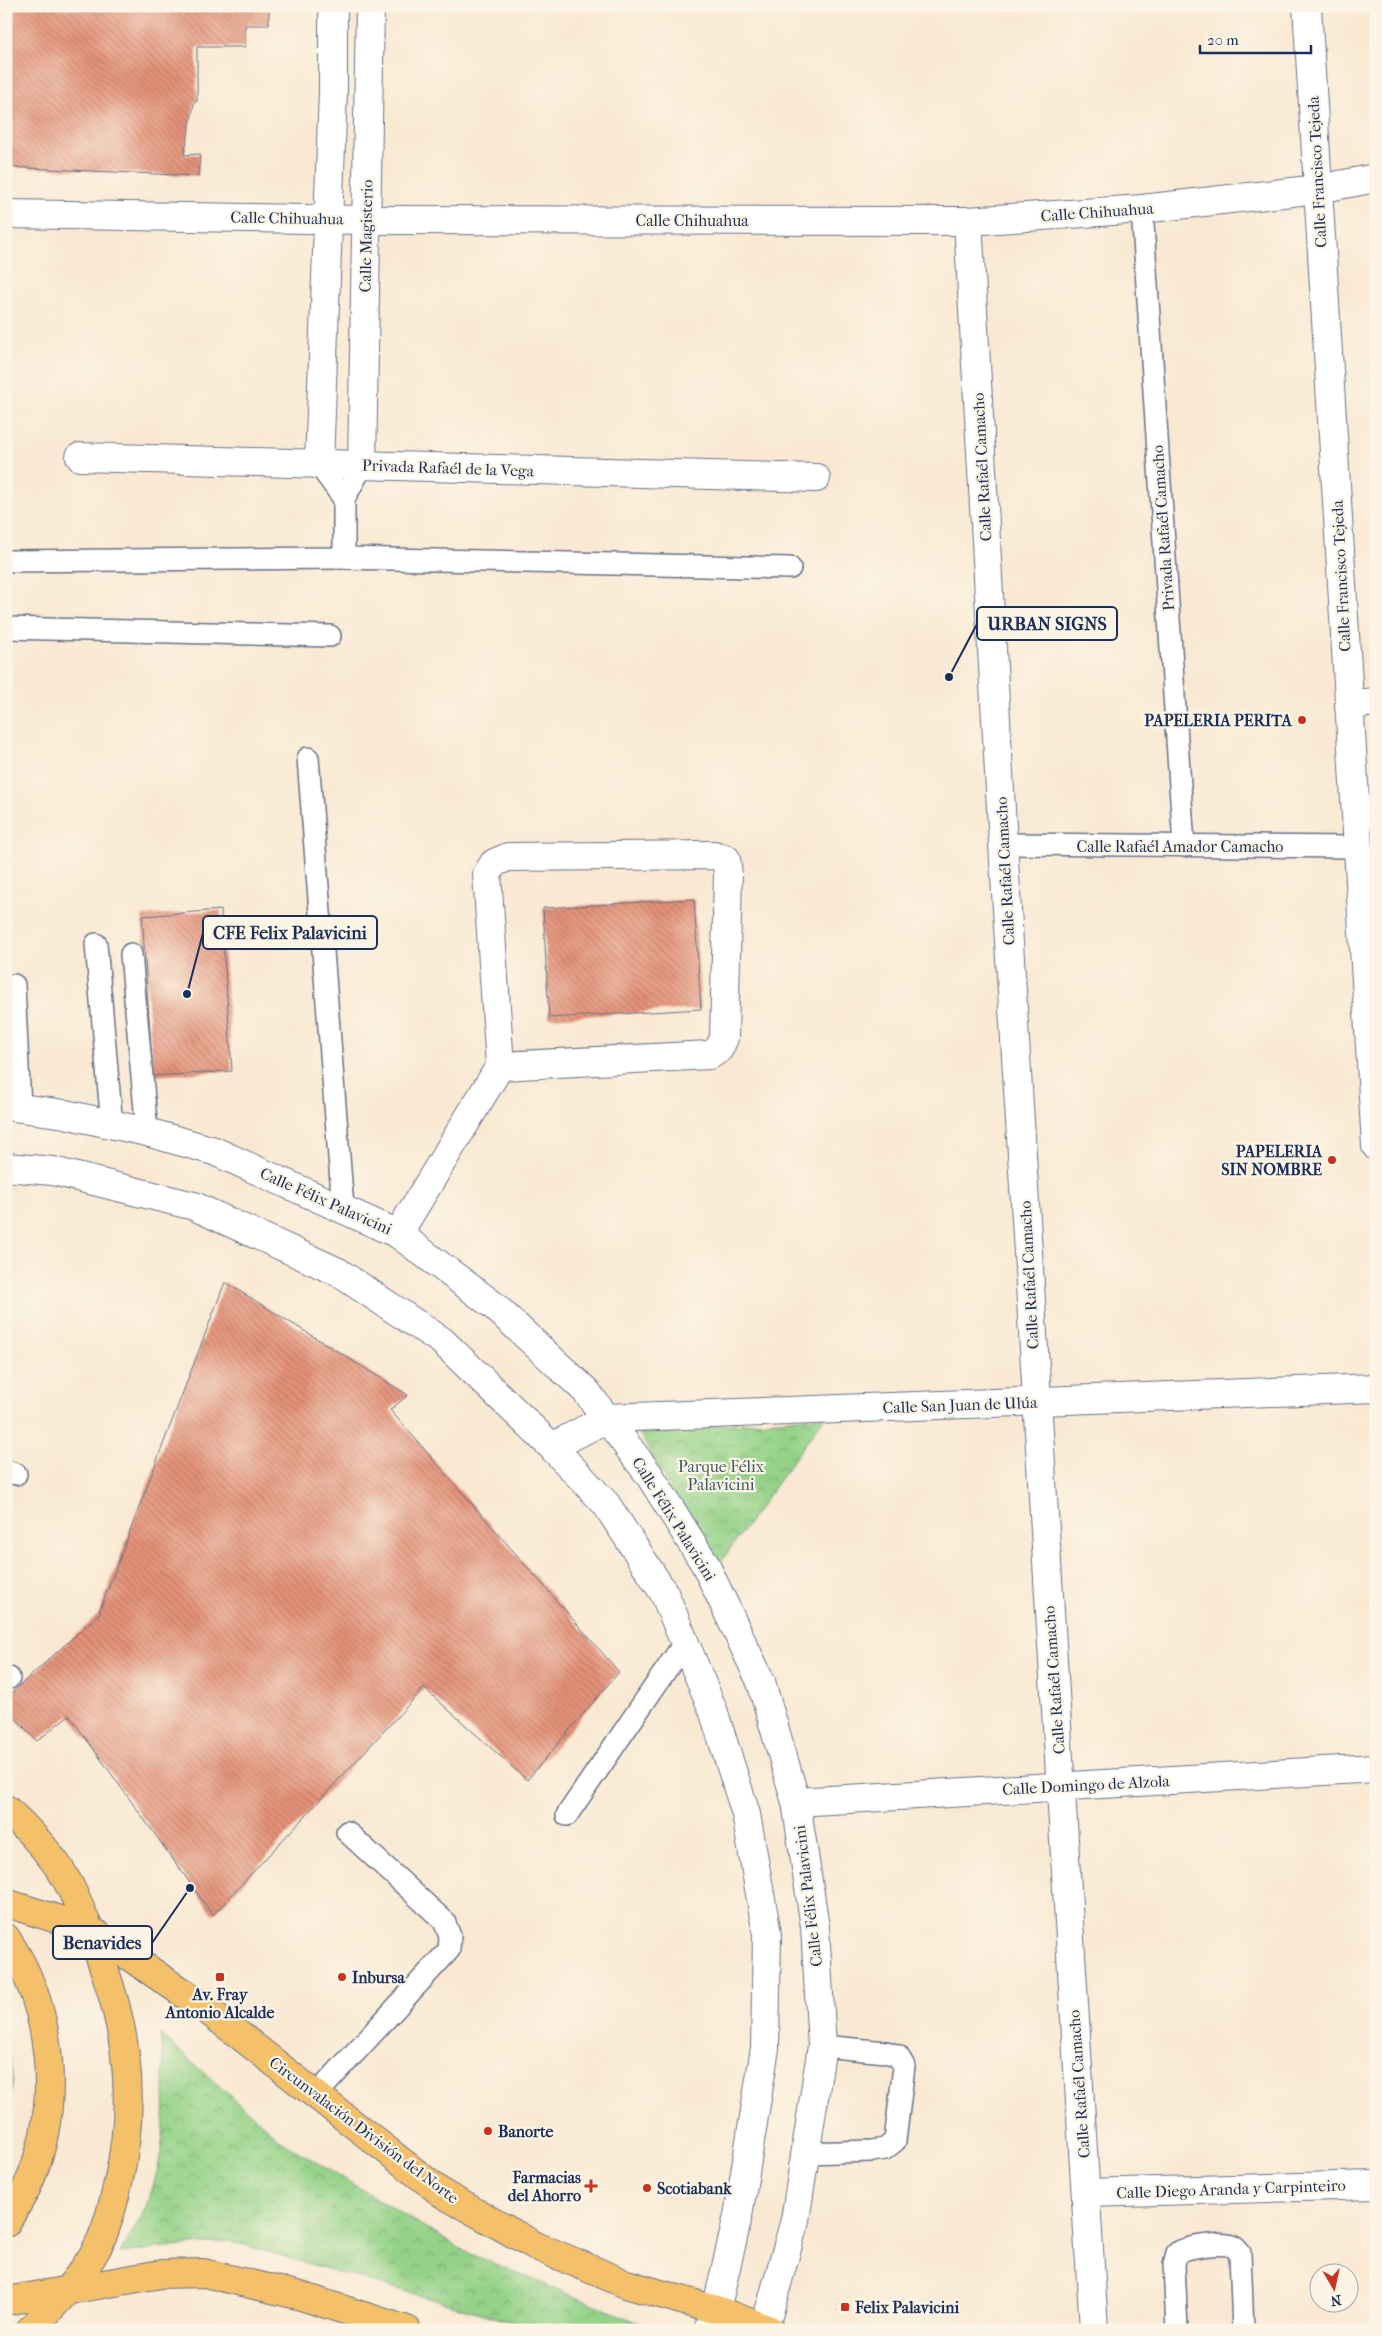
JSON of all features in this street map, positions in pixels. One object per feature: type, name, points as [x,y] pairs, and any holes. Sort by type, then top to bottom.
[{"type":"main road","points":[[6,1809],[32,1834],[56,1863],[74,1895],[104,1964],[116,2001],[127,2068],[128,2115],[123,2161],[113,2205],[97,2248],[67,2289],[30,2330]]},
{"type":"main road","name":"Circunvalación División del Norte","points":[[6,1903],[89,1929],[202,2006],[443,2194],[536,2246],[712,2320],[766,2329]]},
{"type":"main road","points":[[6,1938],[17,1954],[38,2003],[50,2063],[46,2125],[30,2180],[6,2223]]},
{"type":"main road","points":[[6,2300],[162,2274],[204,2273],[301,2296],[407,2330]]},
{"type":"street","points":[[320,464],[333,91],[332,6]]},
{"type":"street","name":"Calle Magisterio","points":[[362,466],[370,6]]},
{"type":"street","name":"Calle Francisco Tejeda","points":[[1307,6],[1376,1146]]},
{"type":"street","name":"Calle Chihuahua","points":[[6,214],[367,220],[968,221],[1142,209],[1318,189],[1376,178]]},
{"type":"street","name":"Calle Rafaél Camacho","points":[[968,221],[1003,844],[1094,2330]]},
{"type":"street","name":"Privada Rafaél de la Vega","points":[[80,456],[362,466],[816,478]]},
{"type":"street","points":[[1349,705],[1376,702]]},
{"type":"street","points":[[398,1234],[500,1066],[487,874],[494,863],[508,857],[714,855],[726,859],[728,874],[724,1038],[719,1049],[710,1055],[500,1066]]},
{"type":"street","name":"Calle Félix Palavicini","points":[[13,1106],[65,1114],[112,1126],[147,1132],[214,1151],[398,1234],[494,1305],[586,1391],[650,1476],[705,1564],[760,1682],[796,1802],[815,1927],[822,2046],[795,2220],[766,2329]]},
{"type":"street","points":[[6,1167],[53,1171],[194,1206],[338,1272],[442,1341],[552,1447],[606,1504],[664,1593],[713,1710],[746,1814],[767,1934],[765,2048],[738,2216],[712,2320]]},
{"type":"street","name":"Calle San Juan de Ulúa","points":[[552,1447],[607,1418],[1376,1388]]},
{"type":"street","name":"Calle Domingo de Alzola","points":[[796,1802],[1376,1768]]},
{"type":"street","name":"Calle Diego Aranda y Carpinteiro","points":[[1086,2193],[1376,2185]]},
{"type":"lane","name":"Privada Rafaél Camacho","points":[[1142,209],[1184,846]]},
{"type":"lane","points":[[320,464],[344,499]]},
{"type":"lane","points":[[344,558],[344,499],[362,466]]},
{"type":"lane","points":[[6,561],[344,558],[790,568]]},
{"type":"lane","points":[[6,628],[330,636]]},
{"type":"lane","points":[[308,758],[342,1208]]},
{"type":"lane","name":"Calle Rafaél Amador Camacho","points":[[1003,844],[1358,847]]},
{"type":"lane","points":[[96,944],[112,1126]]},
{"type":"lane","points":[[131,954],[147,1132]]},
{"type":"lane","points":[[13,1106],[14,985]]},
{"type":"lane","points":[[567,1815],[685,1642]]},
{"type":"lane","points":[[316,2095],[449,1950],[450,1936],[444,1921],[347,1832]]},
{"type":"lane","points":[[805,2153],[872,2151],[885,2149],[895,2141],[904,2066],[898,2056],[886,2052],[822,2046]]},
{"type":"lane","points":[[1177,2330],[1174,2264],[1177,2253],[1184,2248],[1226,2244],[1234,2247],[1240,2253],[1243,2330]]},
{"type":"green space","name":"Parque Félix Palavicini","points":[[825,1416],[715,1570],[639,1432]]},
{"type":"green space","points":[[160,2034],[284,2143],[466,2252],[656,2330],[539,2330],[230,2241],[120,2253],[144,2209],[154,2183],[159,2162],[164,2120],[164,2077]]},
{"type":"green space","points":[[6,2041],[13,2080],[6,2122]]},
{"type":"building","points":[[6,6],[269,6],[269,25],[245,25],[245,47],[197,47],[197,101],[194,103],[184,155],[200,154],[198,176],[6,167]]},
{"type":"building","points":[[694,899],[701,1009],[549,1018],[543,908]]},
{"type":"building","points":[[221,910],[232,1071],[153,1076],[142,916]]},
{"type":"building","points":[[225,1282],[408,1395],[390,1410],[619,1672],[527,1780],[424,1688],[213,1915],[69,1715],[37,1741],[6,1708],[6,1698],[98,1615]]},
{"type":"place","name":"URBAN SIGNS","points":[[949,677]]},
{"type":"place","name":"PAPELERIA PERITA","points":[[1302,720]]},
{"type":"place","name":"CFE Felix Palavicini","points":[[187,994]]},
{"type":"place","name":"PAPELERIA SIN NOMBRE","points":[[1332,1160]]},
{"type":"place","name":"Benavides","points":[[190,1888]]},
{"type":"place","name":"Av. Fray Antonio Alcalde","points":[[220,1977]]},
{"type":"place","name":"Inbursa","points":[[342,1977]]},
{"type":"place","name":"Banorte","points":[[488,2131]]},
{"type":"place","name":"Farmacias del Ahorro","points":[[591,2186]]},
{"type":"place","name":"Scotiabank","points":[[647,2188]]},
{"type":"place","name":"Felix Palavicini","points":[[845,2307]]}]
